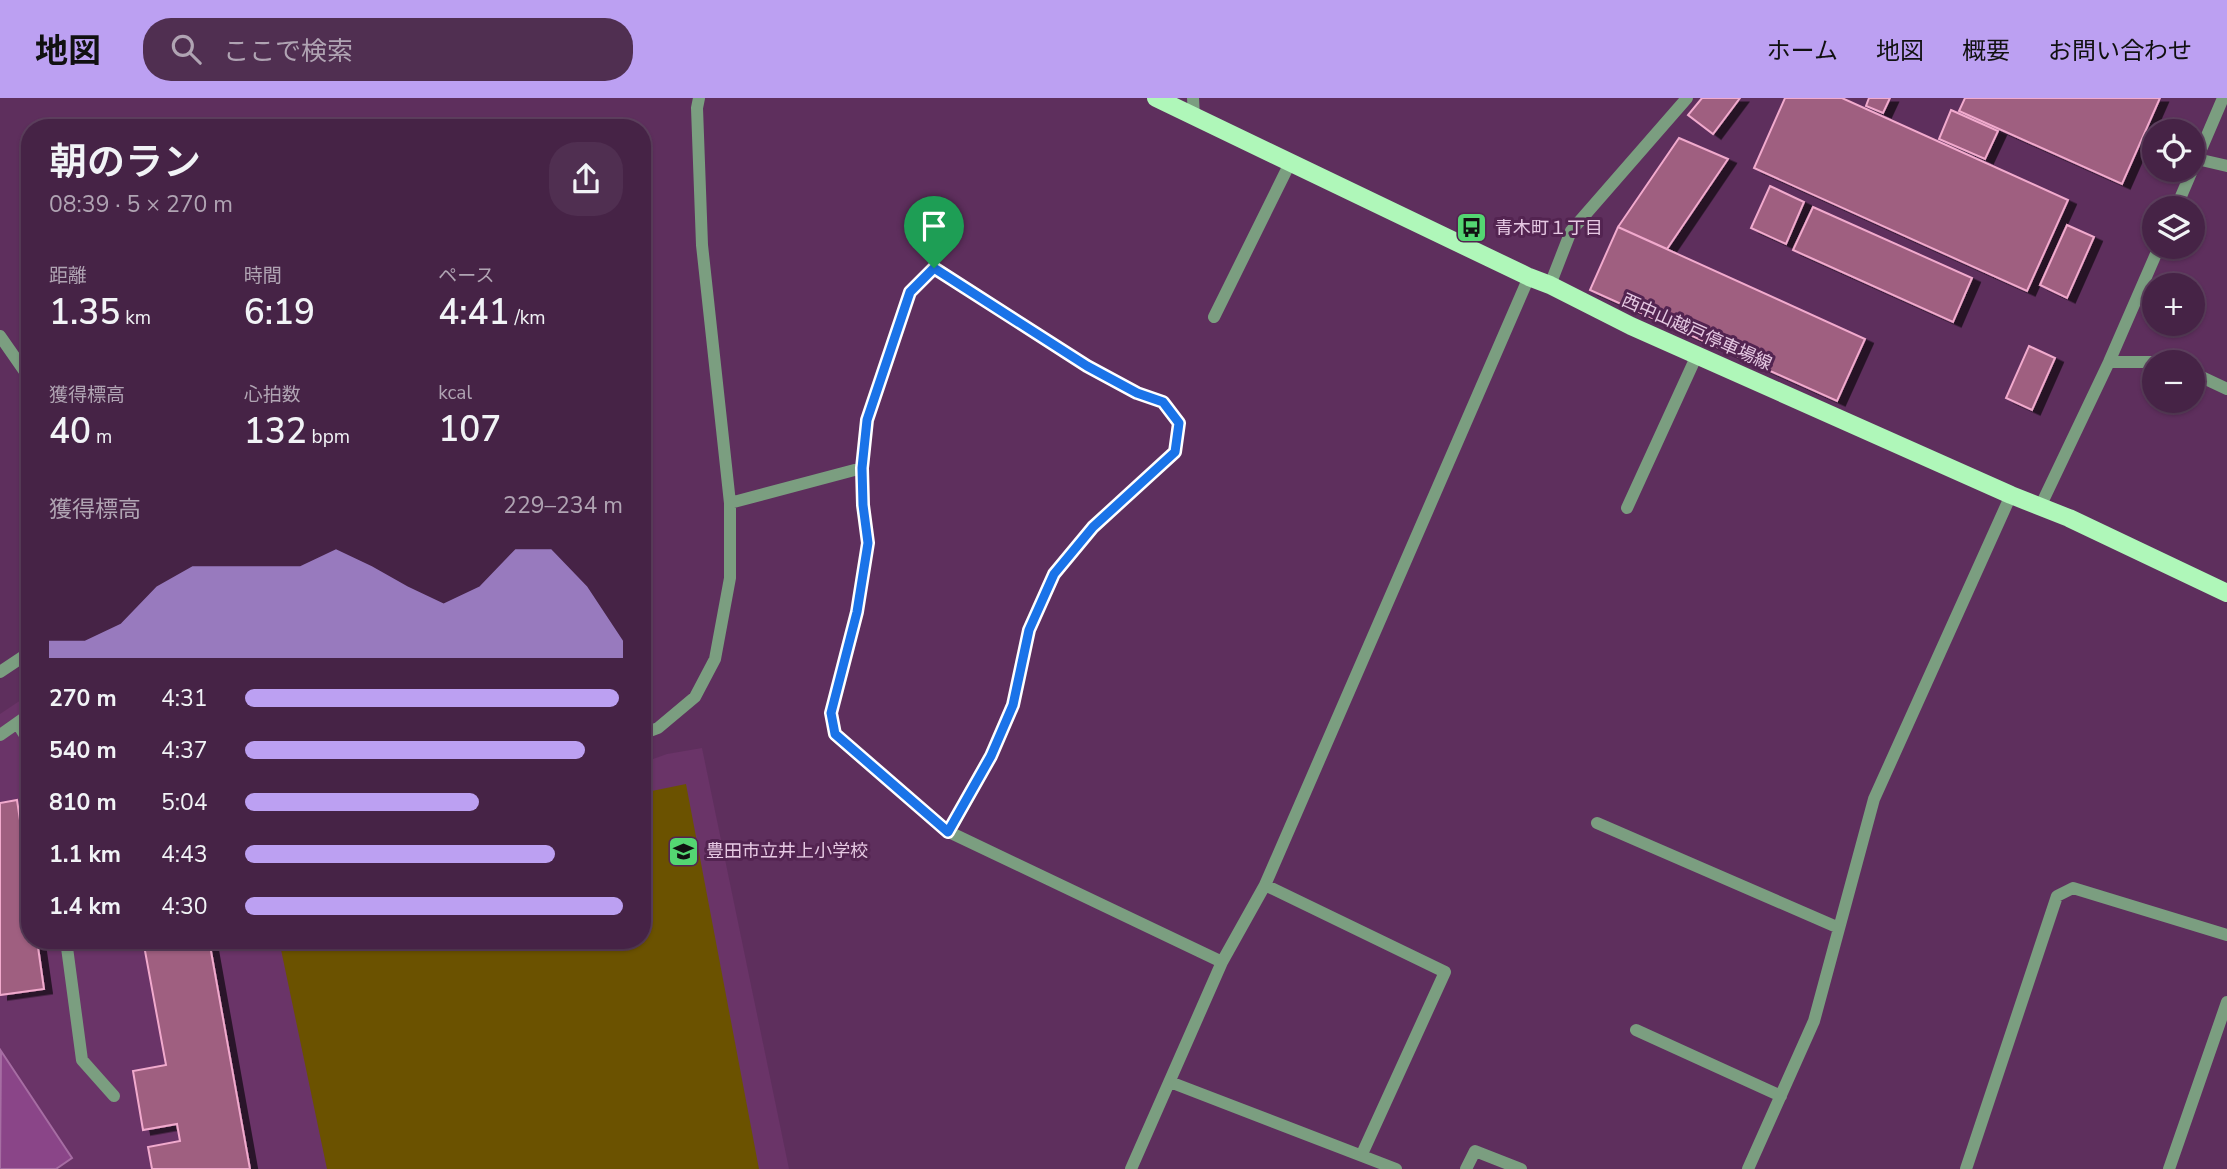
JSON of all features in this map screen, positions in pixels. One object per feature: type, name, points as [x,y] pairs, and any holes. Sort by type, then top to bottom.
[{"type":"main road","name":"西中山越戸停車場線","points":[[1156,98],[1631,326],[2227,593]]},
{"type":"street","points":[[651,730],[695,697],[715,659],[730,578],[730,503],[702,245],[697,108],[699,98]]},
{"type":"street","points":[[1193,98],[1194,117]]},
{"type":"street","points":[[1550,285],[1571,231],[1687,98]]},
{"type":"street","points":[[2205,140],[2223,98]]},
{"type":"street","points":[[2205,161],[2227,166]]},
{"type":"street","points":[[1214,317],[1290,163]]},
{"type":"street","points":[[2040,507],[2109,362],[2154,259]]},
{"type":"street","points":[[948,832],[991,756],[1013,705],[1029,630],[1054,574],[1093,527],[1175,452],[1179,423],[1163,402],[1137,393],[1087,366],[934,268],[910,292],[867,420],[862,468],[868,543],[857,612],[831,713],[835,734],[948,832],[1222,962]]},
{"type":"street","points":[[1131,1169],[1222,962],[1265,886],[1529,277]]},
{"type":"street","points":[[0,336],[21,366]]},
{"type":"street","points":[[1627,508],[1697,355]]},
{"type":"street","points":[[2109,362],[2142,362]]},
{"type":"street","points":[[2205,379],[2227,389]]},
{"type":"street","points":[[730,503],[862,468]]},
{"type":"street","points":[[1748,1169],[1814,1021],[1874,799],[2011,495]]},
{"type":"street","points":[[0,672],[21,658]]},
{"type":"street","points":[[0,735],[21,720]]},
{"type":"street","points":[[17,723],[21,729]]},
{"type":"street","points":[[1597,823],[1839,928]]},
{"type":"street","points":[[1265,886],[1445,972],[1362,1154]]},
{"type":"street","points":[[1966,1169],[2057,896],[2073,888],[2227,934]]},
{"type":"street","points":[[66,949],[82,1060],[114,1096]]},
{"type":"street","points":[[2169,1169],[2227,1002]]},
{"type":"street","points":[[1636,1030],[1781,1096]]},
{"type":"street","points":[[1170,1082],[1396,1169]]},
{"type":"street","points":[[1466,1169],[1475,1151],[1521,1169]]},
{"type":"shaded area","name":"豊田市立井上小学校","points":[[21,700],[21,949],[651,949],[651,760],[702,748],[789,1169],[0,1169],[0,714]]},
{"type":"shaded area","points":[[686,784],[759,1169],[327,1169],[281,949],[651,949],[651,791]]},
{"type":"shaded area","points":[[1,1051],[72,1158],[56,1169],[0,1169]]},
{"type":"building","points":[[1702,98],[1740,98],[1713,134],[1688,115]]},
{"type":"building","points":[[1785,98],[1842,98],[2068,200],[2027,291],[1754,168]]},
{"type":"building","points":[[1869,98],[1890,98],[1883,113],[1866,106]]},
{"type":"building","points":[[1965,98],[2160,98],[2151,119],[2142,119],[2142,139],[2122,184],[1959,111]]},
{"type":"building","points":[[1951,110],[1998,131],[1985,159],[1939,139]]},
{"type":"building","points":[[1679,138],[1728,159],[1667,249],[1618,227]]},
{"type":"building","points":[[1770,186],[1804,202],[1786,244],[1751,228]]},
{"type":"building","points":[[1813,207],[1972,278],[1953,322],[1793,250]]},
{"type":"building","points":[[2067,225],[2094,237],[2067,298],[2040,285]]},
{"type":"building","points":[[1618,227],[1865,339],[1837,401],[1590,290]]},
{"type":"building","points":[[2029,346],[2055,358],[2032,410],[2006,398]]},
{"type":"building","points":[[17,800],[21,827],[21,949],[38,949],[44,989],[0,995],[0,803]]},
{"type":"building","points":[[145,949],[211,949],[250,1169],[152,1169],[148,1147],[180,1141],[177,1124],[143,1130],[133,1071],[166,1065]]},
{"type":"place","name":"青木町１丁目","points":[[1472,228]]},
{"type":"place","name":"豊田市立井上小学校","points":[[683,851]]},
{"type":"route","points":[[934,268],[1087,366],[1137,393],[1163,402],[1179,423],[1175,452],[1093,527],[1054,574],[1029,630],[1013,705],[991,756],[948,832],[835,734],[831,713],[857,612],[868,543],[862,468],[867,420],[910,292],[934,268]]}]
